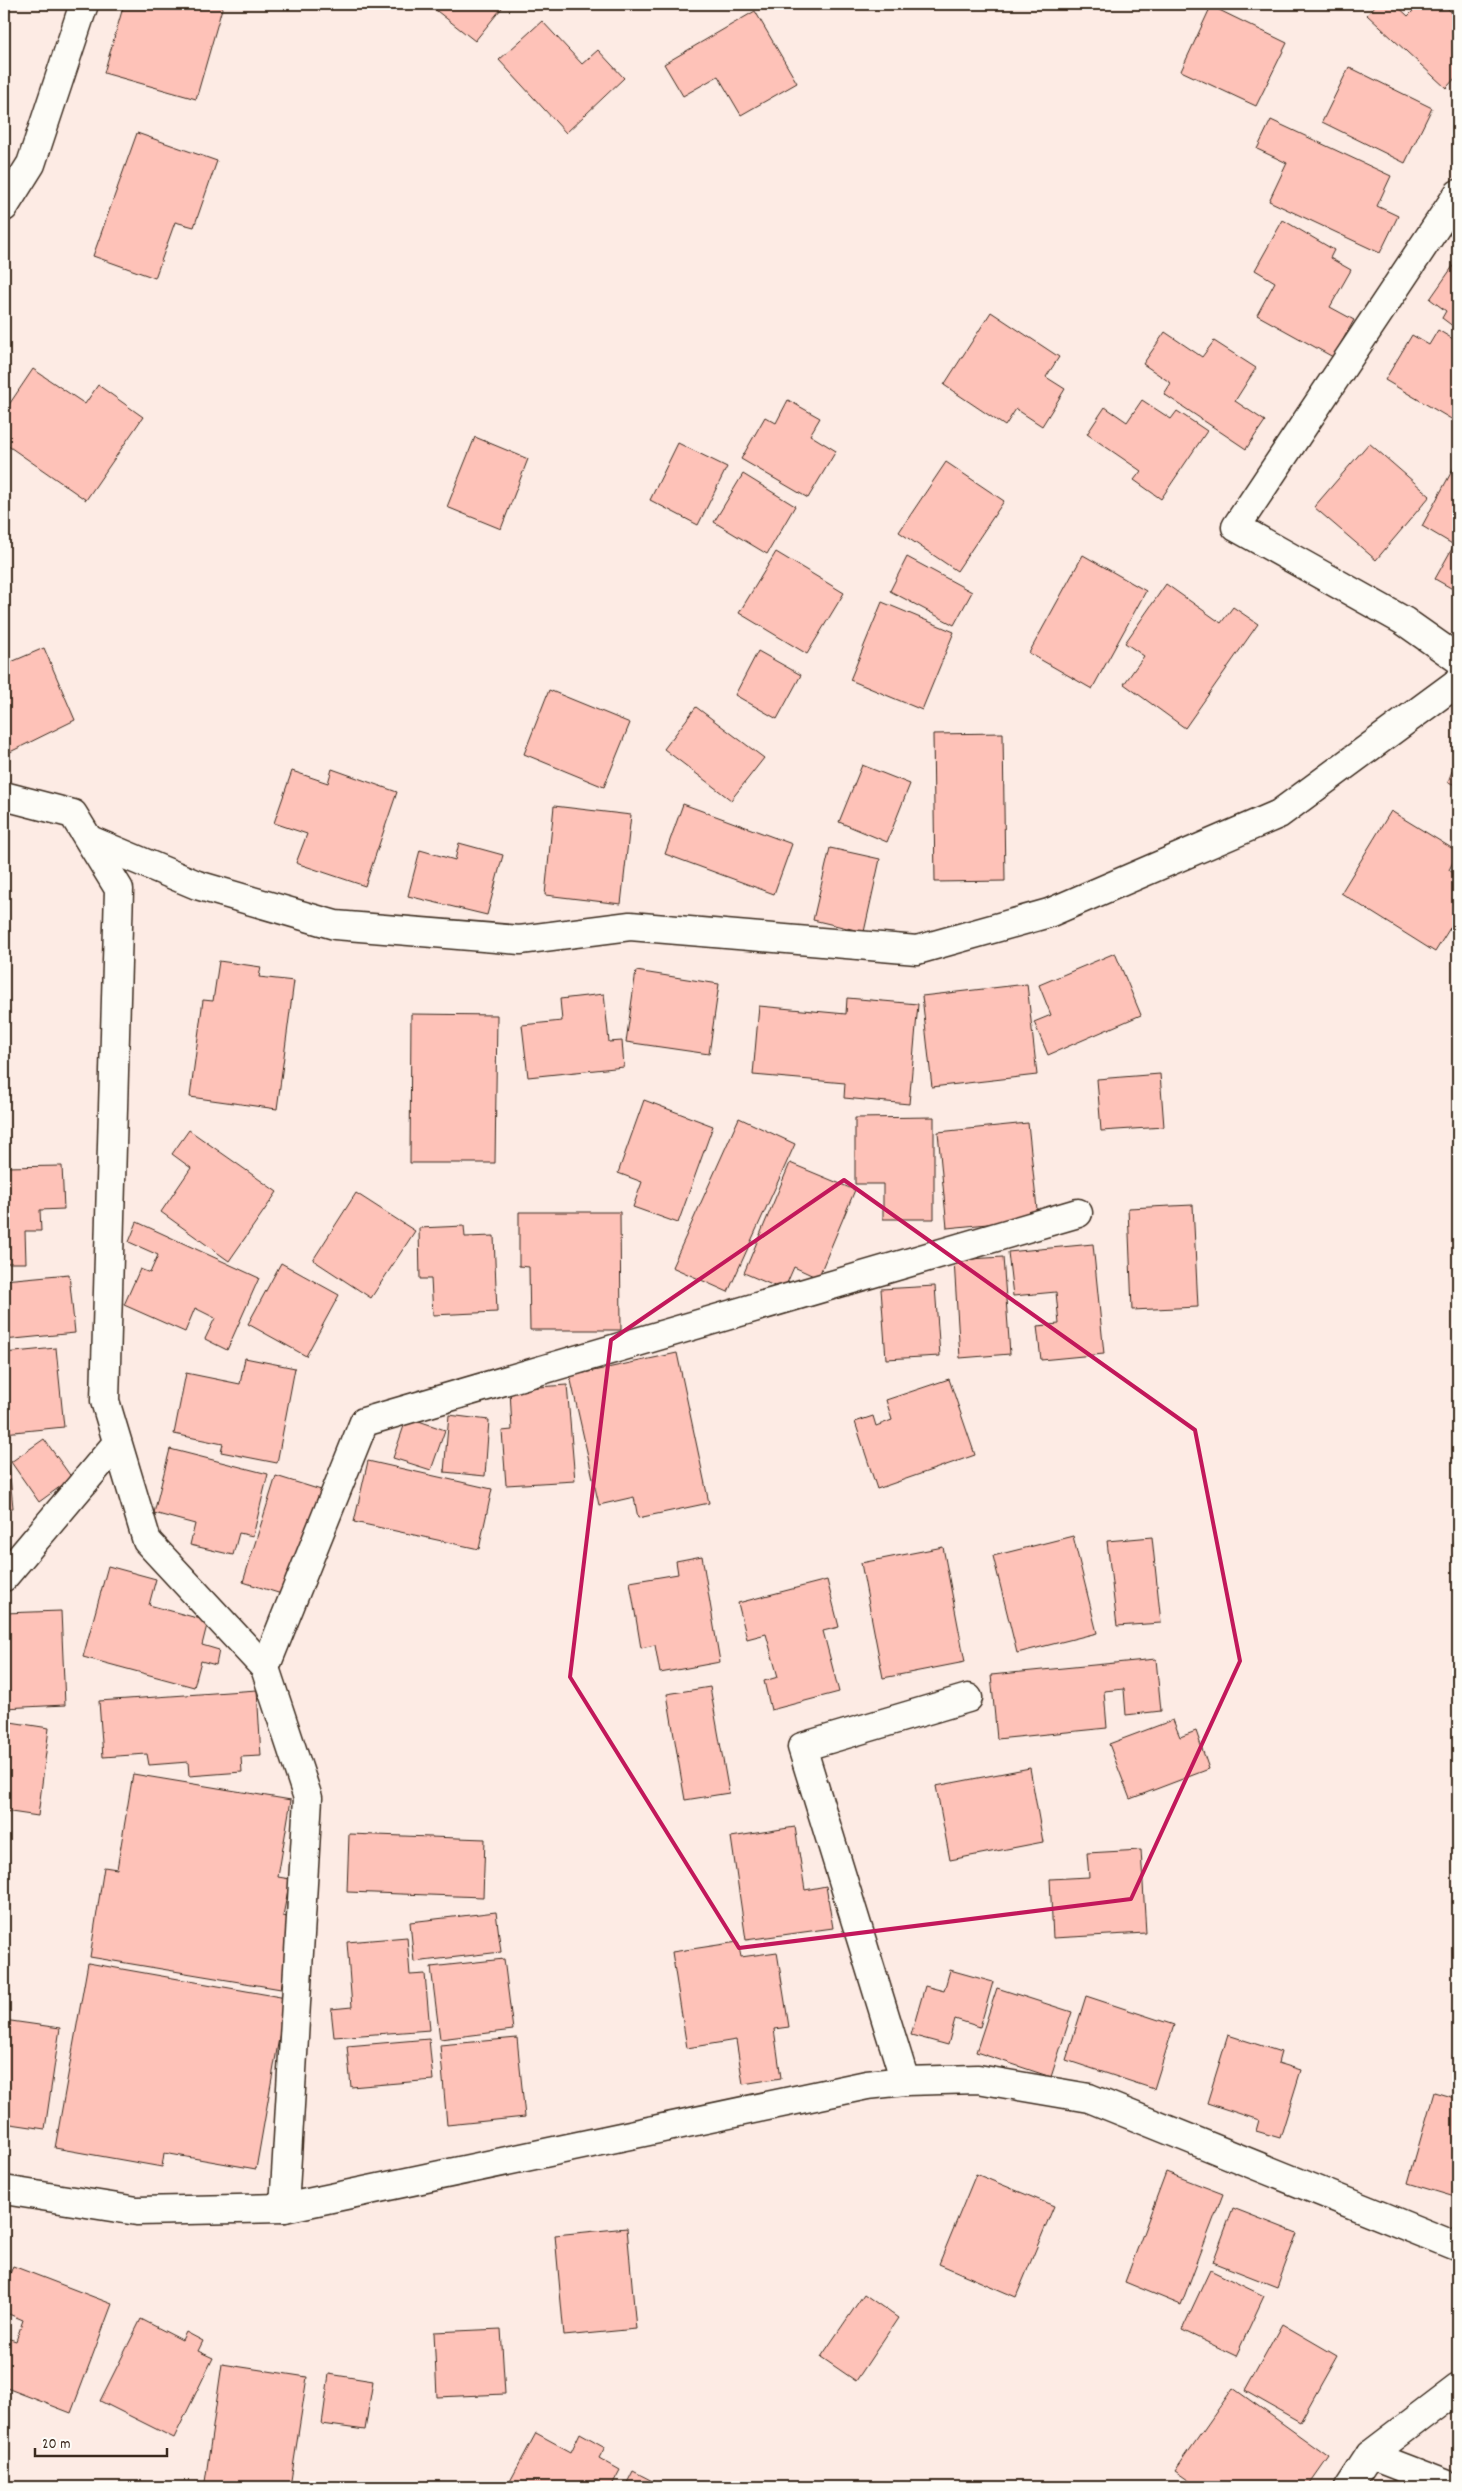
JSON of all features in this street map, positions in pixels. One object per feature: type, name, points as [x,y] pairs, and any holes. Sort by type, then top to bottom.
[{"type":"street","points":[[4,207],[31,164],[84,4]]},
{"type":"street","points":[[1458,194],[1236,527],[1404,621],[1458,658]]},
{"type":"street","points":[[90,840],[198,885],[335,925],[520,940],[630,926],[917,950],[1049,913],[1279,814],[1458,682]]},
{"type":"street","points":[[4,796],[73,814],[119,888],[105,1401],[146,1541],[265,1668],[308,1798],[284,2208]]},
{"type":"street","points":[[265,1668],[364,1422],[1078,1214]]},
{"type":"street","points":[[4,1577],[117,1444]]},
{"type":"street","points":[[904,2081],[802,1747],[968,1698]]},
{"type":"street","points":[[4,2190],[137,2211],[284,2208],[867,2085],[904,2081],[978,2079],[1090,2098],[1458,2247]]},
{"type":"street","points":[[1349,2487],[1370,2455],[1458,2388]]},
{"type":"street","points":[[1370,2455],[1453,2487]]},
{"type":"highlighted area","points":[[844,1180],[1195,1430],[1240,1661],[1131,1899],[739,1948],[570,1677],[611,1340]]},
{"type":"building","points":[[124,4],[223,5],[196,99],[104,73]]},
{"type":"building","points":[[428,4],[505,4],[475,41]]},
{"type":"building","points":[[1377,4],[1395,4],[1408,16],[1420,4],[1443,4],[1458,19],[1458,75],[1446,88],[1367,15]]},
{"type":"building","points":[[1211,6],[1287,43],[1256,106],[1181,71]]},
{"type":"building","points":[[755,11],[797,83],[741,115],[718,76],[683,96],[664,64]]},
{"type":"building","points":[[542,21],[582,64],[598,50],[624,78],[566,133],[499,60]]},
{"type":"building","points":[[1349,67],[1432,108],[1405,163],[1322,122]]},
{"type":"building","points":[[1271,120],[1391,176],[1377,206],[1398,216],[1380,253],[1269,201],[1287,163],[1257,149]]},
{"type":"building","points":[[137,133],[217,161],[194,227],[175,222],[155,278],[93,256]]},
{"type":"building","points":[[1283,220],[1334,250],[1330,258],[1351,270],[1330,307],[1354,320],[1333,357],[1257,315],[1275,282],[1255,270]]},
{"type":"building","points":[[1458,259],[1458,330],[1442,318],[1446,311],[1430,299]]},
{"type":"building","points":[[991,312],[1059,357],[1046,377],[1065,389],[1042,426],[1016,409],[1005,426],[944,385]]},
{"type":"building","points":[[1438,330],[1458,342],[1458,423],[1385,380],[1412,335],[1429,345]]},
{"type":"building","points":[[1165,332],[1202,357],[1214,341],[1256,368],[1235,401],[1265,421],[1246,449],[1164,394],[1171,383],[1143,364]]},
{"type":"building","points":[[33,369],[85,404],[98,385],[143,417],[86,500],[4,443],[4,412]]},
{"type":"building","points":[[788,400],[820,418],[810,435],[836,451],[808,498],[741,459],[765,417],[776,423]]},
{"type":"building","points":[[1142,400],[1171,419],[1177,411],[1207,431],[1161,499],[1134,480],[1141,471],[1087,434],[1105,407],[1127,422]]},
{"type":"building","points":[[475,437],[528,459],[501,529],[447,507]]},
{"type":"building","points":[[678,443],[727,467],[698,525],[650,500]]},
{"type":"building","points":[[1369,443],[1430,496],[1376,560],[1314,507]]},
{"type":"building","points":[[1458,460],[1458,592],[1435,579],[1454,545],[1422,526]]},
{"type":"building","points":[[946,462],[1004,501],[957,571],[899,532]]},
{"type":"building","points":[[743,474],[795,506],[767,554],[714,522]]},
{"type":"building","points":[[776,552],[844,593],[807,654],[739,613]]},
{"type":"building","points":[[1083,555],[1146,591],[1092,689],[1029,653]]},
{"type":"building","points":[[907,557],[972,592],[954,625],[890,591]]},
{"type":"building","points":[[1166,584],[1221,623],[1233,607],[1258,624],[1185,728],[1124,684],[1144,656],[1125,643]]},
{"type":"building","points":[[882,602],[954,632],[922,710],[850,680]]},
{"type":"building","points":[[44,648],[75,720],[4,755],[4,665]]},
{"type":"building","points":[[758,651],[801,675],[777,719],[735,695]]},
{"type":"building","points":[[549,690],[630,723],[604,787],[524,754]]},
{"type":"building","points":[[696,707],[764,758],[731,800],[664,749]]},
{"type":"building","points":[[1003,733],[1005,881],[935,882],[933,734]]},
{"type":"building","points":[[1458,755],[1458,786],[1448,782]]},
{"type":"building","points":[[862,765],[910,784],[887,842],[839,822]]},
{"type":"building","points":[[332,769],[397,792],[365,886],[296,863],[307,834],[274,823],[292,771],[328,783]]},
{"type":"building","points":[[683,804],[792,844],[774,894],[665,854]]},
{"type":"building","points":[[554,806],[631,815],[621,904],[545,895]]},
{"type":"building","points":[[1391,811],[1458,852],[1449,870],[1458,876],[1458,915],[1435,952],[1341,893]]},
{"type":"building","points":[[459,843],[503,855],[487,915],[408,896],[420,850],[455,860]]},
{"type":"building","points":[[830,848],[880,859],[864,932],[813,920]]},
{"type":"building","points":[[1115,953],[1141,1015],[1048,1055],[1034,1022],[1051,1015],[1039,985]]},
{"type":"building","points":[[219,961],[261,967],[259,977],[294,981],[277,1109],[190,1097],[203,1000],[213,1001]]},
{"type":"building","points":[[636,971],[719,984],[709,1054],[626,1042]]},
{"type":"building","points":[[1027,984],[1037,1075],[932,1087],[922,996]]},
{"type":"building","points":[[604,994],[609,1042],[622,1041],[624,1067],[528,1077],[522,1025],[562,1021],[560,999]]},
{"type":"building","points":[[847,998],[918,1004],[909,1104],[844,1098],[845,1083],[753,1075],[759,1006],[846,1014]]},
{"type":"building","points":[[411,1014],[497,1015],[495,1163],[410,1163]]},
{"type":"building","points":[[1160,1074],[1164,1127],[1101,1131],[1097,1079]]},
{"type":"building","points":[[644,1100],[713,1126],[678,1223],[633,1207],[642,1182],[618,1173]]},
{"type":"building","points":[[934,1117],[934,1219],[883,1219],[883,1184],[855,1184],[855,1118]]},
{"type":"building","points":[[739,1118],[795,1144],[728,1292],[672,1267]]},
{"type":"building","points":[[1028,1123],[1038,1219],[947,1228],[938,1132]]},
{"type":"building","points":[[189,1130],[277,1192],[229,1261],[161,1212],[191,1168],[172,1154]]},
{"type":"building","points":[[790,1163],[855,1190],[818,1278],[794,1267],[784,1290],[744,1273]]},
{"type":"building","points":[[62,1166],[64,1209],[40,1210],[41,1231],[25,1231],[26,1263],[4,1263],[4,1167]]},
{"type":"building","points":[[356,1193],[415,1231],[371,1298],[313,1260]]},
{"type":"building","points":[[1193,1205],[1198,1307],[1132,1310],[1128,1208]]},
{"type":"building","points":[[519,1212],[620,1212],[621,1330],[530,1330],[529,1267],[519,1266]]},
{"type":"building","points":[[137,1222],[259,1278],[227,1350],[205,1339],[215,1318],[195,1308],[185,1332],[124,1305],[140,1269],[150,1273],[158,1255],[129,1242]]},
{"type":"building","points":[[464,1226],[465,1237],[494,1236],[497,1312],[433,1315],[431,1279],[420,1279],[419,1228]]},
{"type":"building","points":[[1093,1244],[1104,1354],[1041,1360],[1037,1326],[1059,1324],[1056,1292],[1013,1296],[1008,1252]]},
{"type":"building","points":[[1003,1257],[1010,1354],[960,1358],[954,1260]]},
{"type":"building","points":[[281,1263],[339,1295],[306,1356],[248,1324]]},
{"type":"building","points":[[69,1274],[75,1333],[4,1340],[4,1280]]},
{"type":"building","points":[[935,1286],[940,1356],[886,1359],[881,1289]]},
{"type":"building","points":[[56,1348],[64,1427],[4,1433],[4,1353]]},
{"type":"building","points":[[677,1353],[709,1503],[638,1518],[634,1497],[599,1505],[570,1376]]},
{"type":"building","points":[[245,1358],[295,1368],[277,1463],[221,1452],[223,1444],[174,1434],[186,1373],[240,1384]]},
{"type":"building","points":[[949,1379],[975,1455],[877,1489],[855,1422],[873,1416],[876,1426],[892,1420],[886,1400]]},
{"type":"building","points":[[567,1385],[575,1481],[506,1485],[502,1431],[512,1430],[510,1389]]},
{"type":"building","points":[[449,1415],[489,1420],[485,1476],[444,1472]]},
{"type":"building","points":[[407,1417],[445,1430],[431,1470],[393,1458]]},
{"type":"building","points":[[44,1439],[72,1478],[39,1502],[11,1462]]},
{"type":"building","points":[[170,1449],[268,1474],[253,1536],[239,1533],[233,1555],[190,1545],[195,1524],[154,1513]]},
{"type":"building","points":[[368,1461],[492,1489],[479,1549],[354,1522]]},
{"type":"building","points":[[9,1465],[13,1508],[4,1509],[4,1466]]},
{"type":"building","points":[[276,1476],[321,1490],[288,1596],[243,1582]]},
{"type":"building","points":[[1073,1536],[1097,1633],[1017,1653],[993,1556]]},
{"type":"building","points":[[1152,1537],[1161,1623],[1117,1626],[1107,1541]]},
{"type":"building","points":[[943,1547],[965,1662],[883,1678],[861,1563]]},
{"type":"building","points":[[702,1556],[720,1662],[660,1673],[655,1645],[641,1648],[630,1582],[678,1574],[676,1561]]},
{"type":"building","points":[[108,1566],[156,1579],[149,1605],[208,1621],[202,1645],[219,1650],[216,1665],[201,1661],[194,1687],[83,1657]]},
{"type":"building","points":[[827,1580],[839,1627],[823,1631],[839,1692],[771,1710],[764,1681],[778,1677],[766,1634],[747,1639],[738,1603]]},
{"type":"building","points":[[61,1611],[65,1705],[4,1708],[4,1613]]},
{"type":"building","points":[[1156,1659],[1161,1711],[1126,1715],[1124,1689],[1104,1691],[1107,1728],[997,1739],[991,1675]]},
{"type":"building","points":[[710,1687],[729,1793],[685,1800],[667,1694]]},
{"type":"building","points":[[257,1690],[261,1756],[241,1757],[242,1772],[189,1776],[188,1762],[149,1765],[147,1754],[103,1757],[99,1701]]},
{"type":"building","points":[[1173,1720],[1180,1737],[1196,1731],[1209,1769],[1130,1799],[1109,1744]]},
{"type":"building","points":[[4,1721],[49,1728],[38,1816],[4,1811]]},
{"type":"building","points":[[1030,1768],[1043,1842],[950,1860],[936,1786]]},
{"type":"building","points":[[133,1774],[291,1800],[278,1877],[290,1879],[283,1916],[292,1918],[281,1989],[90,1957],[104,1867],[117,1869]]},
{"type":"building","points":[[795,1827],[805,1890],[826,1886],[833,1928],[746,1940],[731,1837]]},
{"type":"building","points":[[349,1834],[485,1839],[483,1897],[347,1892]]},
{"type":"building","points":[[1141,1850],[1146,1933],[1053,1938],[1050,1879],[1089,1877],[1087,1853]]},
{"type":"building","points":[[496,1912],[501,1952],[414,1962],[410,1922]]},
{"type":"building","points":[[407,1937],[410,1975],[425,1974],[430,2030],[334,2037],[331,2009],[352,2007],[347,1942]]},
{"type":"building","points":[[738,1942],[741,1957],[777,1952],[789,2027],[774,2029],[781,2078],[743,2084],[736,2040],[687,2048],[672,1952]]},
{"type":"building","points":[[504,1959],[513,2030],[440,2039],[431,1967]]},
{"type":"building","points":[[88,1963],[286,1998],[256,2169],[164,2153],[162,2167],[55,2148]]},
{"type":"building","points":[[950,1970],[993,1982],[980,2027],[955,2019],[948,2045],[911,2035],[925,1986],[944,1991]]},
{"type":"building","points":[[997,1988],[1072,2012],[1051,2077],[976,2052]]},
{"type":"building","points":[[1086,1996],[1174,2025],[1154,2089],[1066,2060]]},
{"type":"building","points":[[4,2020],[60,2028],[45,2129],[4,2123]]},
{"type":"building","points":[[1228,2035],[1281,2052],[1278,2063],[1301,2070],[1280,2138],[1256,2131],[1259,2120],[1207,2103]]},
{"type":"building","points":[[517,2038],[525,2117],[447,2125],[440,2045]]},
{"type":"building","points":[[429,2039],[433,2080],[351,2087],[347,2046]]},
{"type":"building","points":[[1434,2092],[1458,2099],[1458,2198],[1408,2183]]},
{"type":"building","points":[[1166,2172],[1223,2194],[1181,2305],[1125,2282]]},
{"type":"building","points":[[976,2174],[1054,2206],[1016,2297],[939,2264]]},
{"type":"building","points":[[1233,2208],[1297,2233],[1277,2287],[1213,2262]]},
{"type":"building","points":[[627,2228],[636,2329],[564,2336],[555,2235]]},
{"type":"building","points":[[13,2266],[112,2304],[71,2413],[4,2387],[4,2337],[16,2341],[23,2320],[4,2312],[4,2289]]},
{"type":"building","points":[[1210,2270],[1264,2296],[1236,2356],[1182,2330]]},
{"type":"building","points":[[864,2294],[898,2318],[856,2381],[821,2357]]},
{"type":"building","points":[[141,2319],[182,2340],[186,2332],[203,2341],[198,2351],[213,2358],[174,2438],[100,2401]]},
{"type":"building","points":[[1282,2324],[1337,2356],[1300,2422],[1245,2391]]},
{"type":"building","points":[[501,2329],[505,2394],[437,2397],[434,2332]]},
{"type":"building","points":[[222,2364],[307,2377],[290,2487],[235,2487],[205,2482]]},
{"type":"building","points":[[329,2374],[373,2381],[365,2430],[322,2424]]},
{"type":"building","points":[[1233,2388],[1329,2457],[1308,2487],[1198,2487],[1175,2471]]},
{"type":"building","points":[[536,2433],[571,2452],[580,2433],[605,2447],[599,2458],[620,2470],[611,2487],[507,2487]]},
{"type":"building","points":[[633,2471],[664,2487],[625,2487]]}]
